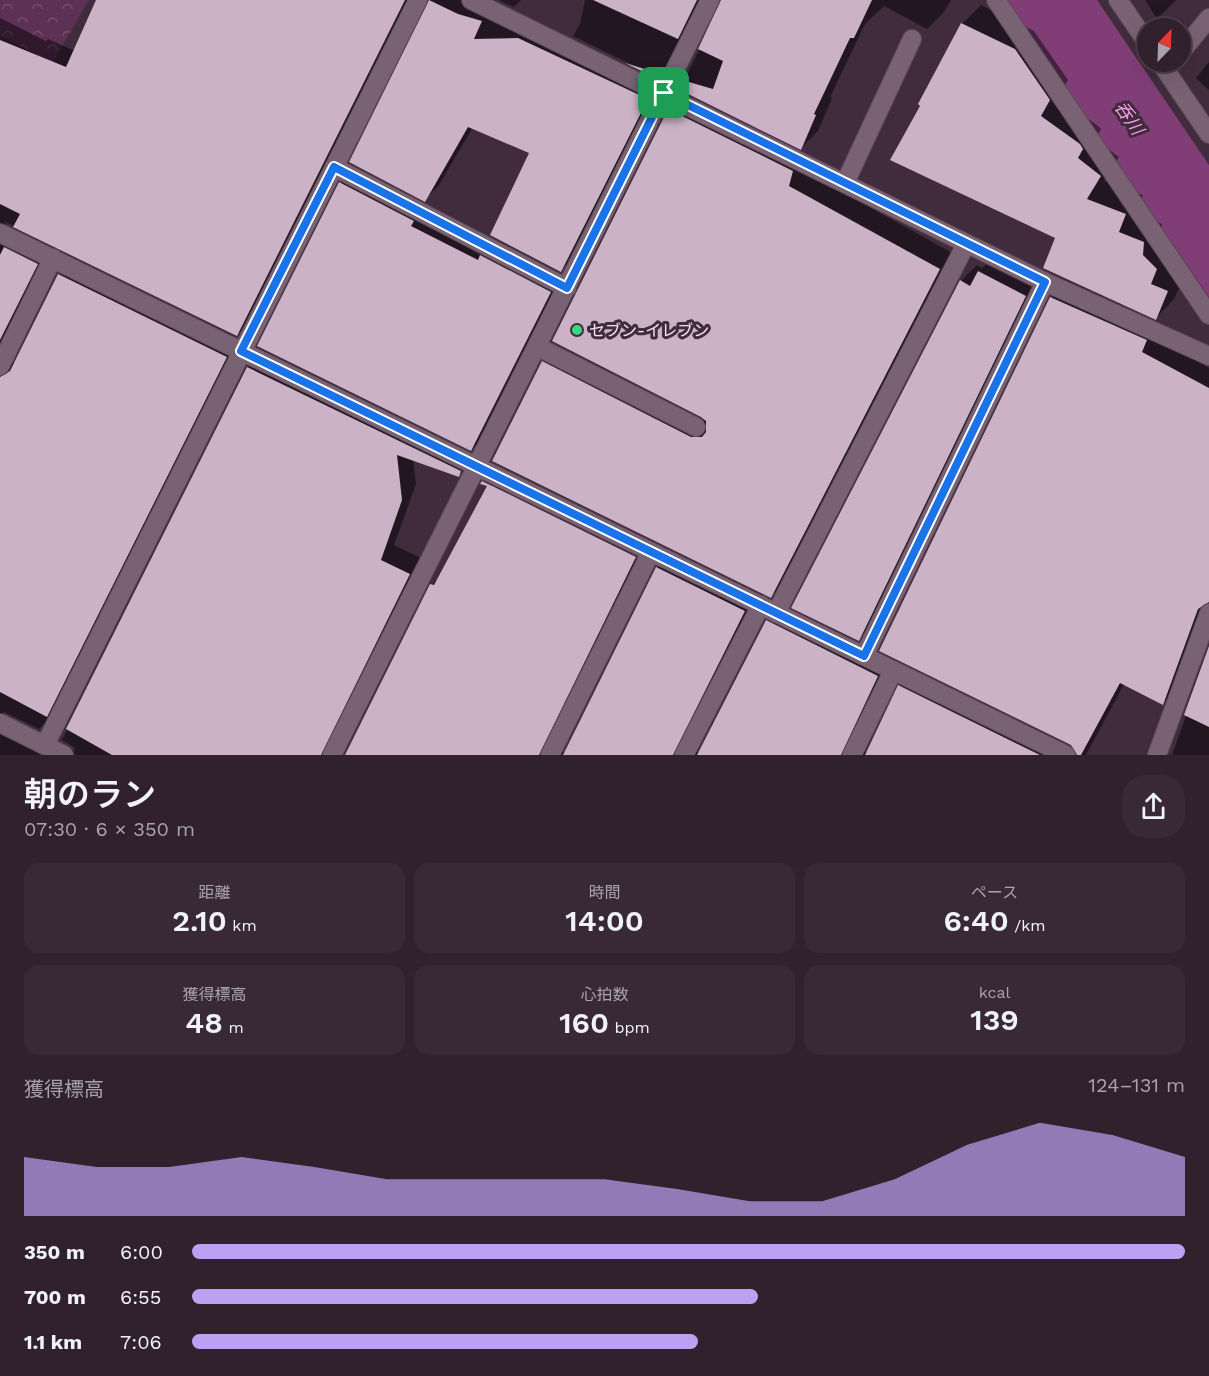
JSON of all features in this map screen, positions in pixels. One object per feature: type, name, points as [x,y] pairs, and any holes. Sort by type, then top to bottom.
[{"type":"street","points":[[45,745],[418,0]]},
{"type":"street","points":[[471,0],[664,93],[966,244],[1209,356]]},
{"type":"street","points":[[332,755],[710,0]]},
{"type":"street","points":[[996,0],[1209,315]]},
{"type":"street","points":[[1118,0],[1137,28]]},
{"type":"street","points":[[1191,40],[1209,18]]},
{"type":"street","points":[[845,183],[912,39]]},
{"type":"street","points":[[1170,72],[1209,134]]},
{"type":"street","points":[[334,167],[567,288]]},
{"type":"street","points":[[0,232],[1066,755]]},
{"type":"street","points":[[684,755],[768,609],[966,244]]},
{"type":"street","points":[[0,366],[53,258]]},
{"type":"street","points":[[864,656],[1045,282]]},
{"type":"street","points":[[538,346],[696,426]]},
{"type":"street","points":[[550,755],[651,552]]},
{"type":"street","points":[[1157,755],[1209,613]]},
{"type":"street","points":[[852,755],[893,671]]},
{"type":"street","points":[[0,723],[64,755]]},
{"type":"green space","points":[[0,0],[89,0],[53,62],[0,36]]},
{"type":"water","name":"呑川","points":[[1006,0],[1097,0],[1137,59],[1137,72],[1146,72],[1209,165],[1209,297]]},
{"type":"building","points":[[96,0],[405,0],[237,336],[13,227],[20,214],[0,204],[0,40],[66,67]]},
{"type":"building","points":[[429,0],[458,14],[482,21],[474,39],[518,38],[648,99],[561,272],[490,235],[529,153],[468,127],[425,202],[349,162]]},
{"type":"building","points":[[593,0],[697,0],[678,39]]},
{"type":"building","points":[[721,0],[872,0],[854,38],[850,38],[814,114],[816,115],[801,150],[678,89],[682,80],[713,89],[723,61],[698,49]]},
{"type":"building","points":[[961,23],[1015,49],[1050,100],[1041,116],[1080,144],[1083,149],[1078,158],[1101,176],[1087,199],[1126,214],[1119,232],[1144,242],[1143,255],[1157,269],[1151,284],[1168,291],[1156,320],[1043,268],[1055,238],[890,160]]},
{"type":"building","points":[[625,63],[661,74],[658,79]]},
{"type":"building","points":[[668,109],[793,171],[789,186],[940,269],[771,598],[492,461],[542,361],[691,437],[702,437],[706,432],[706,421],[701,417],[552,341]]},
{"type":"building","points":[[339,182],[414,221],[411,226],[478,260],[480,255],[551,292],[471,451],[257,346]]},
{"type":"building","points":[[4,247],[38,264],[0,340],[0,255]]},
{"type":"building","points":[[978,271],[1026,296],[859,641],[791,608],[960,280],[970,286]]},
{"type":"building","points":[[58,274],[227,357],[47,717],[0,692],[0,377],[10,371]]},
{"type":"building","points":[[1050,297],[1147,340],[1142,352],[1209,388],[1209,602],[1198,609],[1163,705],[1120,683],[1081,755],[1077,755],[1071,745],[879,651]]},
{"type":"building","points":[[247,367],[461,471],[459,477],[397,455],[402,500],[381,560],[410,574],[321,755],[112,755],[66,729]]},
{"type":"building","points":[[482,481],[636,557],[539,755],[345,755],[430,584],[434,585],[487,486],[480,484]]},
{"type":"building","points":[[656,567],[745,611],[673,755],[563,755]]},
{"type":"building","points":[[766,620],[878,676],[841,755],[697,755]]},
{"type":"building","points":[[1209,646],[1209,727],[1184,715]]},
{"type":"building","points":[[898,685],[1040,755],[865,755]]},
{"type":"place","name":"セブン-イレブン","points":[[577,330]]},
{"type":"route","points":[[664,93],[1045,282],[864,656],[241,351],[334,167],[567,288],[664,93]]}]
